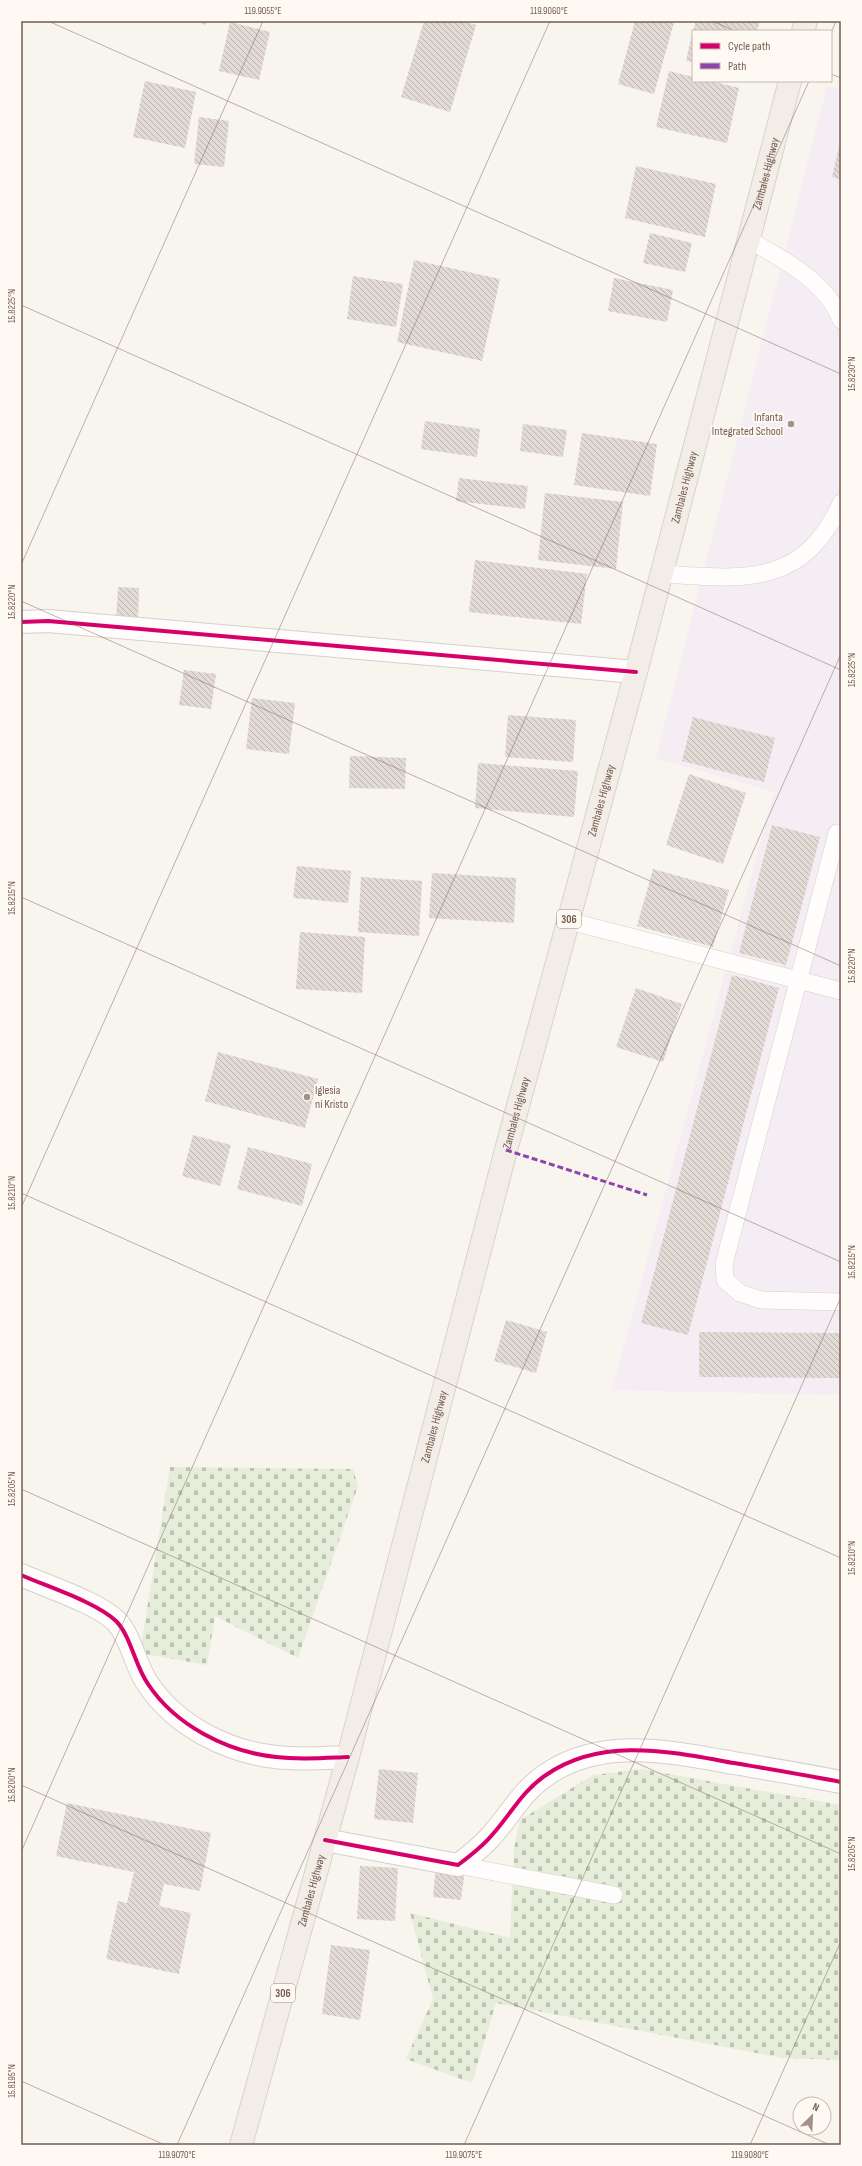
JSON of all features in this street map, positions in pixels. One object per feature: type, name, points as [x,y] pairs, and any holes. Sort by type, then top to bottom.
[{"type":"main road","name":"Zambales Highway","points":[[241,2145],[348,1757],[506,1150],[636,672],[790,82]]},
{"type":"street","points":[[21,622],[48,621],[636,672]]},
{"type":"street","points":[[21,1575],[94,1606],[118,1623],[125,1635],[140,1672],[149,1686],[163,1703],[202,1732],[222,1743],[250,1752],[275,1757],[348,1757]]},
{"type":"street","points":[[325,1840],[458,1866],[477,1851],[493,1835],[512,1808],[528,1790],[546,1774],[581,1757],[608,1751],[642,1750],[685,1754],[841,1782]]},
{"type":"lane","points":[[749,240],[791,264],[820,287],[841,320]]},
{"type":"lane","points":[[662,574],[726,578],[755,576],[783,568],[813,549],[833,522],[841,503]]},
{"type":"lane","points":[[837,833],[724,1264],[725,1280],[740,1293],[761,1300],[841,1302]]},
{"type":"lane","points":[[569,921],[841,991]]},
{"type":"lane","points":[[458,1866],[614,1895]]},
{"type":"shaded area","name":"Infanta Integrated School","points":[[827,86],[841,90],[841,1395],[612,1390],[774,792],[656,758]]},
{"type":"green space","points":[[170,1467],[353,1469],[358,1486],[298,1658],[215,1616],[207,1665],[140,1653]]},
{"type":"green space","points":[[641,1769],[841,1805],[841,2060],[782,2058],[496,2003],[472,2083],[406,2059],[433,1999],[410,1913],[510,1938],[514,1849],[520,1820],[593,1775]]},
{"type":"building","points":[[196,21],[207,21],[206,25]]},
{"type":"building","points":[[424,21],[463,21],[476,25],[450,112],[401,97]]},
{"type":"building","points":[[635,21],[674,22],[654,94],[618,84]]},
{"type":"building","points":[[696,21],[760,21],[757,30],[693,30]]},
{"type":"building","points":[[230,22],[270,32],[259,80],[219,71]]},
{"type":"building","points":[[692,34],[692,62],[686,61]]},
{"type":"building","points":[[669,71],[692,77],[692,82],[715,82],[739,88],[727,143],[656,127]]},
{"type":"building","points":[[145,81],[196,92],[185,148],[133,137]]},
{"type":"building","points":[[199,117],[229,121],[224,167],[194,164]]},
{"type":"building","points":[[841,143],[841,179],[832,177]]},
{"type":"building","points":[[636,166],[716,184],[705,237],[625,218]]},
{"type":"building","points":[[650,233],[692,243],[685,272],[643,263]]},
{"type":"building","points":[[414,260],[500,279],[482,361],[397,342]]},
{"type":"building","points":[[353,276],[403,284],[396,327],[347,319]]},
{"type":"building","points":[[614,278],[673,290],[667,322],[608,311]]},
{"type":"building","points":[[425,421],[480,429],[477,457],[421,449]]},
{"type":"building","points":[[523,424],[567,430],[563,457],[520,451]]},
{"type":"building","points":[[582,433],[657,444],[650,496],[574,485]]},
{"type":"building","points":[[459,478],[528,486],[525,509],[456,501]]},
{"type":"building","points":[[545,493],[623,502],[616,569],[538,560]]},
{"type":"building","points":[[475,560],[587,574],[581,624],[469,612]]},
{"type":"building","points":[[118,587],[139,588],[138,621],[116,620]]},
{"type":"building","points":[[184,670],[216,674],[211,709],[179,705]]},
{"type":"building","points":[[252,698],[295,703],[289,754],[246,749]]},
{"type":"building","points":[[508,715],[576,720],[573,762],[505,757]]},
{"type":"building","points":[[693,717],[775,738],[764,782],[682,761]]},
{"type":"building","points":[[350,756],[406,758],[405,789],[349,788]]},
{"type":"building","points":[[478,763],[578,771],[574,817],[475,808]]},
{"type":"building","points":[[689,774],[746,793],[723,864],[666,845]]},
{"type":"building","points":[[772,825],[820,837],[786,965],[739,953]]},
{"type":"building","points":[[297,866],[351,871],[348,903],[293,898]]},
{"type":"building","points":[[653,869],[729,890],[713,947],[637,926]]},
{"type":"building","points":[[432,873],[516,878],[514,923],[429,918]]},
{"type":"building","points":[[361,877],[422,881],[419,936],[358,932]]},
{"type":"building","points":[[300,932],[365,937],[362,993],[296,989]]},
{"type":"building","points":[[732,975],[779,988],[688,1335],[641,1323]]},
{"type":"building","points":[[636,988],[682,1004],[663,1062],[616,1047]]},
{"type":"building","points":[[218,1052],[318,1079],[305,1128],[205,1101]]},
{"type":"building","points":[[193,1135],[231,1145],[220,1186],[182,1176]]},
{"type":"building","points":[[248,1147],[312,1164],[302,1206],[237,1189]]},
{"type":"building","points":[[506,1320],[547,1332],[536,1373],[494,1361]]},
{"type":"building","points":[[699,1332],[841,1333],[841,1378],[699,1377]]},
{"type":"building","points":[[379,1769],[418,1773],[413,1823],[374,1819]]},
{"type":"building","points":[[67,1803],[211,1833],[200,1891],[164,1884],[159,1906],[191,1913],[179,1974],[106,1959],[118,1901],[127,1903],[134,1872],[56,1856]]},
{"type":"building","points":[[360,1866],[398,1868],[395,1921],[357,1919]]},
{"type":"building","points":[[436,1866],[465,1869],[461,1900],[433,1897]]},
{"type":"building","points":[[331,1945],[370,1950],[360,2020],[322,2014]]},
{"type":"marked path","points":[[506,1150],[647,1195]]},
{"type":"cycle path","points":[[21,622],[48,621],[636,672]]},
{"type":"cycle path","points":[[21,1575],[97,1607],[116,1621],[126,1635],[144,1677],[159,1699],[187,1724],[204,1734],[221,1743],[239,1749],[276,1757],[348,1757]]},
{"type":"cycle path","points":[[325,1840],[458,1865],[484,1843],[499,1827],[523,1795],[546,1775],[568,1763],[590,1755],[613,1751],[637,1750],[686,1755],[841,1782]]},
{"type":"place","name":"Infanta Integrated School","points":[[791,424]]},
{"type":"place","name":"Iglesia ni Kristo","points":[[307,1097]]}]
